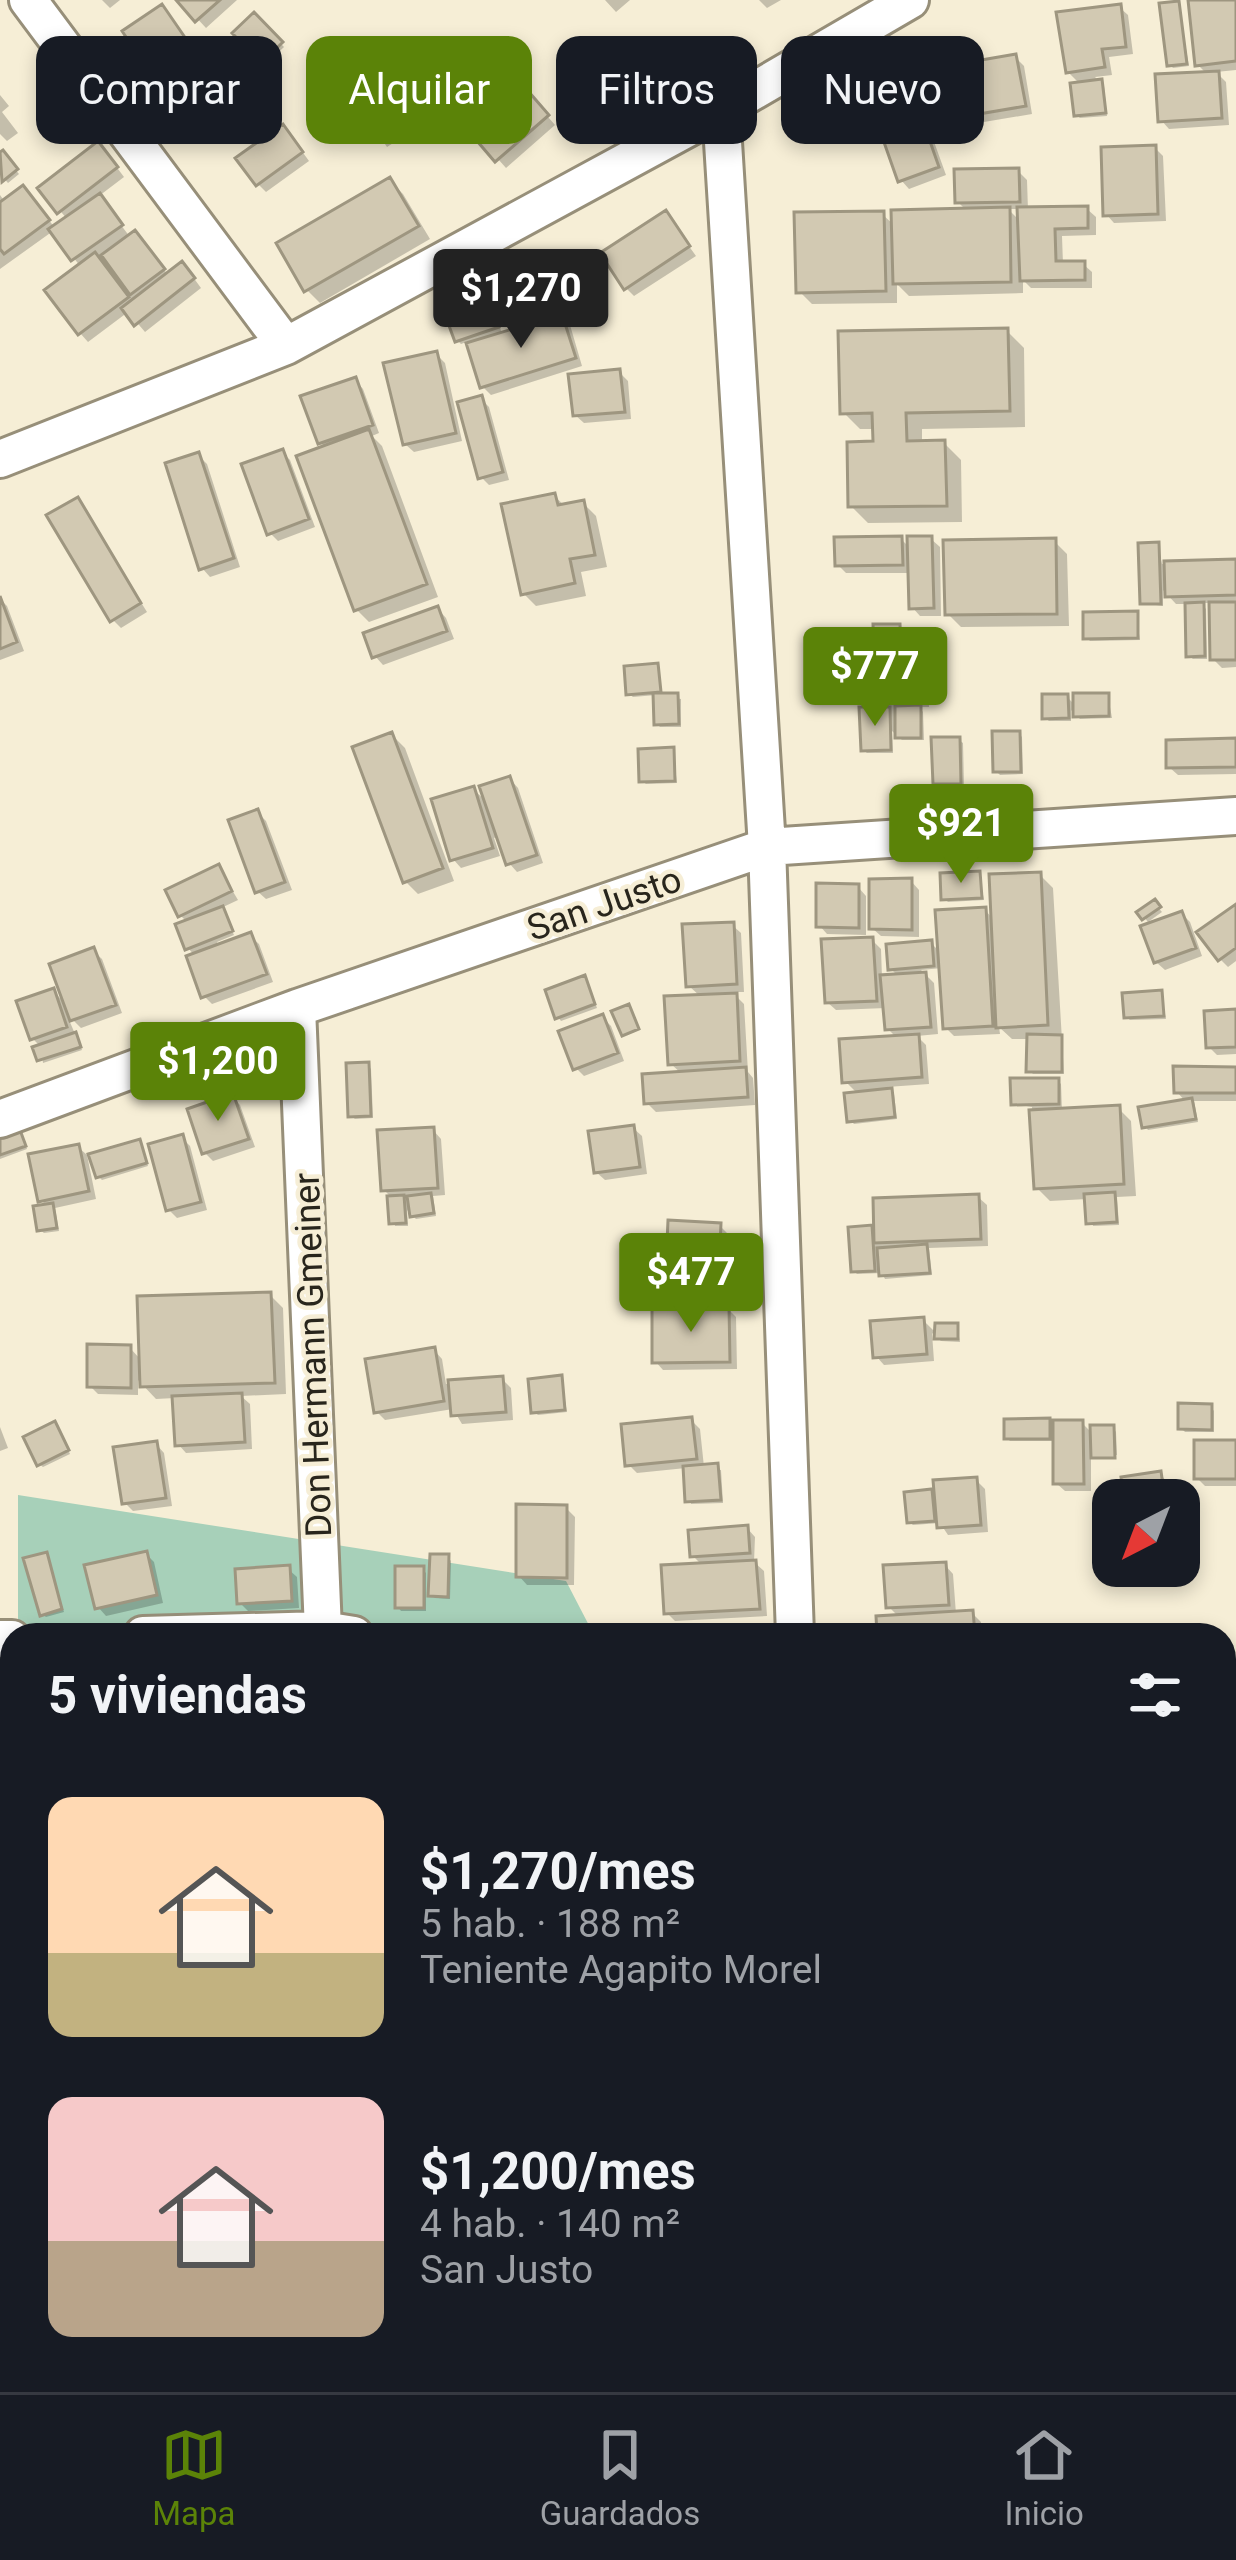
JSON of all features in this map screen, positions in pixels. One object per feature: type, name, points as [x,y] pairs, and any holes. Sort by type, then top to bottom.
[{"type":"street","points":[[28,0],[286,346]]},
{"type":"street","points":[[757,89],[910,0]]},
{"type":"street","points":[[0,459],[286,346],[658,144]]},
{"type":"street","points":[[723,144],[767,847],[795,1623]]},
{"type":"street","name":"San Justo","points":[[0,1119],[297,1008],[767,847],[1236,816]]},
{"type":"street","name":"Don Hermann Gmeiner","points":[[297,1008],[338,1623]]},
{"type":"green space","points":[[18,1495],[566,1581],[588,1623],[18,1623]]},
{"type":"building","points":[[176,0],[220,0],[195,22]]},
{"type":"building","points":[[1188,0],[1236,0],[1236,61],[1195,66]]},
{"type":"building","points":[[1179,1],[1187,64],[1167,66],[1159,3]]},
{"type":"building","points":[[162,4],[184,36],[125,36],[122,31]]},
{"type":"building","points":[[1121,4],[1126,47],[1102,49],[1105,67],[1066,73],[1056,12]]},
{"type":"building","points":[[254,12],[277,36],[235,36],[232,33]]},
{"type":"building","points":[[1016,54],[1026,106],[984,113],[984,60]]},
{"type":"building","points":[[1219,71],[1222,118],[1158,122],[1155,74]]},
{"type":"building","points":[[1102,79],[1106,113],[1074,116],[1070,83]]},
{"type":"building","points":[[532,95],[549,115],[532,130]]},
{"type":"building","points":[[282,125],[303,152],[256,186],[235,158],[255,144],[282,144]]},
{"type":"building","points":[[94,144],[100,144],[118,167],[57,214],[37,188]]},
{"type":"building","points":[[480,144],[516,144],[495,162]]},
{"type":"building","points":[[885,144],[931,144],[939,167],[898,182]]},
{"type":"building","points":[[1156,145],[1158,214],[1103,216],[1101,147]]},
{"type":"building","points":[[0,152],[18,169],[2,182]]},
{"type":"building","points":[[1019,168],[1020,202],[955,203],[954,169]]},
{"type":"building","points":[[390,177],[419,226],[304,292],[276,243]]},
{"type":"building","points":[[23,185],[50,220],[4,254],[0,249],[0,202]]},
{"type":"building","points":[[100,193],[123,225],[71,261],[48,229]]},
{"type":"building","points":[[1088,206],[1088,228],[1055,229],[1056,261],[1085,261],[1085,280],[1020,281],[1017,207]]},
{"type":"building","points":[[1010,207],[1011,282],[893,284],[891,210]]},
{"type":"building","points":[[666,210],[690,246],[624,290],[600,253]]},
{"type":"building","points":[[884,211],[886,291],[796,293],[794,212]]},
{"type":"building","points":[[135,230],[165,269],[130,295],[101,255]]},
{"type":"building","points":[[95,252],[129,297],[78,335],[44,290]]},
{"type":"building","points":[[182,261],[195,278],[134,326],[121,308]]},
{"type":"building","points":[[492,308],[499,327],[455,342],[448,323]]},
{"type":"building","points":[[562,314],[576,358],[480,388],[466,343]]},
{"type":"building","points":[[1008,328],[1010,411],[906,413],[907,441],[945,440],[947,506],[848,507],[847,442],[873,441],[872,413],[840,414],[838,331]]},
{"type":"building","points":[[437,351],[456,433],[403,445],[383,363]]},
{"type":"building","points":[[620,369],[625,412],[573,416],[568,374]]},
{"type":"building","points":[[356,377],[373,425],[318,444],[300,396]]},
{"type":"building","points":[[482,395],[503,472],[478,479],[457,402]]},
{"type":"building","points":[[369,429],[427,584],[354,611],[296,456]]},
{"type":"building","points":[[283,449],[309,519],[267,535],[241,464]]},
{"type":"building","points":[[199,452],[234,558],[199,570],[165,463]]},
{"type":"building","points":[[555,493],[558,505],[584,500],[595,555],[570,559],[575,583],[521,595],[501,504]]},
{"type":"building","points":[[78,497],[141,603],[110,622],[46,515]]},
{"type":"building","points":[[902,536],[903,565],[835,566],[834,537]]},
{"type":"building","points":[[907,536],[932,536],[934,608],[909,609]]},
{"type":"building","points":[[1056,538],[1057,614],[945,615],[943,540]]},
{"type":"building","points":[[1159,542],[1161,604],[1140,604],[1138,543]]},
{"type":"building","points":[[1236,559],[1236,595],[1165,597],[1164,561]]},
{"type":"building","points":[[0,596],[17,642],[0,649]]},
{"type":"building","points":[[1204,602],[1205,656],[1186,657],[1185,603]]},
{"type":"building","points":[[1209,602],[1236,602],[1236,660],[1210,660]]},
{"type":"building","points":[[438,606],[447,631],[372,658],[363,633]]},
{"type":"building","points":[[1138,611],[1138,638],[1083,639],[1083,612]]},
{"type":"building","points":[[873,624],[900,624],[901,657],[921,657],[922,700],[864,701],[863,658],[874,658]]},
{"type":"building","points":[[658,663],[661,692],[626,695],[624,666]]},
{"type":"building","points":[[653,693],[678,693],[679,724],[654,725]]},
{"type":"building","points":[[1073,693],[1109,693],[1109,716],[1073,717]]},
{"type":"building","points":[[1042,694],[1068,694],[1069,718],[1042,719]]},
{"type":"building","points":[[921,705],[921,738],[895,738],[895,706]]},
{"type":"building","points":[[859,707],[890,707],[891,750],[861,751]]},
{"type":"building","points":[[992,731],[1020,731],[1021,772],[993,772]]},
{"type":"building","points":[[392,732],[443,868],[403,883],[352,747]]},
{"type":"building","points":[[931,737],[960,737],[961,784],[933,784]]},
{"type":"building","points":[[1236,738],[1236,767],[1166,768],[1166,740]]},
{"type":"building","points":[[674,747],[675,781],[639,782],[638,749]]},
{"type":"building","points":[[510,776],[537,855],[506,865],[479,786]]},
{"type":"building","points":[[474,786],[493,848],[450,861],[431,799]]},
{"type":"building","points":[[258,809],[285,882],[255,893],[228,820]]},
{"type":"building","points":[[219,864],[232,891],[178,917],[165,890]]},
{"type":"building","points":[[980,871],[982,898],[941,900],[940,873]]},
{"type":"building","points":[[1041,872],[1048,1025],[996,1028],[989,874]]},
{"type":"building","points":[[912,878],[912,930],[869,929],[869,879]]},
{"type":"building","points":[[816,883],[859,884],[859,928],[816,927]]},
{"type":"building","points":[[1155,899],[1161,907],[1142,920],[1136,912]]},
{"type":"building","points":[[1236,904],[1236,948],[1218,961],[1196,932]]},
{"type":"building","points":[[223,906],[233,931],[185,950],[175,924]]},
{"type":"building","points":[[986,907],[993,1026],[943,1029],[935,910]]},
{"type":"building","points":[[1182,911],[1196,948],[1154,963],[1140,926]]},
{"type":"building","points":[[734,922],[737,984],[686,987],[682,924]]},
{"type":"building","points":[[251,932],[267,974],[201,998],[186,956]]},
{"type":"building","points":[[873,937],[877,1001],[825,1003],[821,939]]},
{"type":"building","points":[[932,940],[934,966],[888,970],[886,944]]},
{"type":"building","points":[[94,947],[116,1005],[70,1021],[49,964]]},
{"type":"building","points":[[926,972],[931,1027],[885,1030],[880,975]]},
{"type":"building","points":[[585,975],[595,1004],[555,1019],[545,990]]},
{"type":"building","points":[[54,988],[67,1027],[30,1040],[16,1001]]},
{"type":"building","points":[[1162,990],[1164,1016],[1124,1018],[1122,993]]},
{"type":"building","points":[[737,993],[740,1061],[668,1065],[664,996]]},
{"type":"building","points":[[629,1004],[639,1029],[622,1036],[611,1011]]},
{"type":"building","points":[[1236,1009],[1236,1047],[1206,1048],[1204,1011]]},
{"type":"building","points":[[603,1014],[618,1053],[573,1070],[558,1031]]},
{"type":"building","points":[[76,1032],[81,1047],[37,1061],[32,1047]]},
{"type":"building","points":[[919,1034],[922,1077],[842,1083],[839,1039]]},
{"type":"building","points":[[1027,1034],[1062,1035],[1062,1072],[1026,1072]]},
{"type":"building","points":[[369,1062],[371,1116],[348,1117],[346,1063]]},
{"type":"building","points":[[1173,1066],[1236,1067],[1236,1093],[1174,1093]]},
{"type":"building","points":[[746,1067],[748,1097],[644,1104],[642,1074]]},
{"type":"building","points":[[1010,1078],[1059,1078],[1059,1104],[1011,1105]]},
{"type":"building","points":[[892,1088],[895,1117],[847,1122],[844,1093]]},
{"type":"building","points":[[233,1093],[249,1139],[202,1154],[187,1109]]},
{"type":"building","points":[[1192,1098],[1196,1119],[1142,1128],[1138,1107]]},
{"type":"building","points":[[1120,1105],[1124,1184],[1034,1189],[1029,1110]]},
{"type":"building","points":[[17,1122],[26,1146],[0,1155],[0,1128]]},
{"type":"building","points":[[634,1125],[640,1167],[594,1173],[588,1131]]},
{"type":"building","points":[[434,1127],[438,1188],[381,1191],[377,1130]]},
{"type":"building","points":[[183,1134],[201,1202],[166,1211],[148,1144]]},
{"type":"building","points":[[140,1139],[147,1163],[96,1178],[88,1154]]},
{"type":"building","points":[[79,1144],[89,1191],[38,1202],[28,1154]]},
{"type":"building","points":[[1115,1192],[1117,1222],[1086,1224],[1084,1194]]},
{"type":"building","points":[[431,1193],[434,1213],[410,1217],[407,1196]]},
{"type":"building","points":[[979,1194],[981,1239],[874,1243],[873,1198]]},
{"type":"building","points":[[404,1195],[406,1223],[389,1224],[387,1196]]},
{"type":"building","points":[[53,1203],[57,1228],[37,1231],[33,1206]]},
{"type":"building","points":[[668,1220],[721,1223],[719,1269],[666,1266]]},
{"type":"building","points":[[872,1225],[875,1271],[851,1272],[848,1227]]},
{"type":"building","points":[[927,1244],[930,1273],[879,1276],[877,1248]]},
{"type":"building","points":[[271,1292],[275,1383],[140,1387],[137,1296]]},
{"type":"building","points":[[729,1306],[730,1362],[652,1363],[652,1307]]},
{"type":"building","points":[[924,1317],[927,1354],[873,1358],[870,1321]]},
{"type":"building","points":[[935,1323],[958,1323],[958,1339],[934,1339]]},
{"type":"building","points":[[87,1344],[131,1345],[131,1388],[87,1387]]},
{"type":"building","points":[[435,1347],[444,1401],[374,1413],[365,1359]]},
{"type":"building","points":[[562,1375],[565,1410],[531,1413],[528,1379]]},
{"type":"building","points":[[503,1376],[506,1412],[451,1416],[448,1380]]},
{"type":"building","points":[[242,1393],[245,1442],[175,1446],[172,1396]]},
{"type":"building","points":[[1178,1403],[1212,1404],[1212,1430],[1178,1429]]},
{"type":"building","points":[[692,1417],[697,1459],[625,1466],[621,1424]]},
{"type":"building","points":[[1050,1418],[1050,1439],[1004,1439],[1004,1419]]},
{"type":"building","points":[[1053,1420],[1083,1420],[1084,1484],[1053,1484]]},
{"type":"building","points":[[55,1421],[69,1450],[37,1466],[23,1437]]},
{"type":"building","points":[[1090,1425],[1114,1425],[1115,1458],[1091,1458]]},
{"type":"building","points":[[1194,1440],[1236,1440],[1236,1479],[1194,1479]]},
{"type":"building","points":[[157,1441],[166,1498],[122,1504],[113,1447]]},
{"type":"building","points":[[718,1463],[721,1500],[685,1502],[683,1466]]},
{"type":"building","points":[[1161,1471],[1162,1479],[1121,1479]]},
{"type":"building","points":[[977,1477],[981,1525],[937,1528],[933,1480]]},
{"type":"building","points":[[932,1489],[935,1521],[907,1523],[904,1492]]},
{"type":"building","points":[[516,1504],[567,1505],[567,1578],[516,1577]]},
{"type":"building","points":[[748,1525],[750,1553],[690,1557],[688,1530]]},
{"type":"building","points":[[147,1551],[157,1595],[95,1609],[84,1565]]},
{"type":"building","points":[[47,1552],[62,1609],[40,1616],[23,1558]]},
{"type":"building","points":[[430,1554],[449,1554],[448,1597],[428,1596]]},
{"type":"building","points":[[756,1560],[760,1609],[664,1614],[661,1565]]},
{"type":"building","points":[[946,1562],[949,1605],[886,1608],[883,1565]]},
{"type":"building","points":[[290,1565],[292,1601],[237,1604],[235,1569]]},
{"type":"building","points":[[395,1566],[424,1566],[424,1608],[395,1608]]},
{"type":"building","points":[[973,1610],[974,1623],[876,1623],[876,1616]]}]
